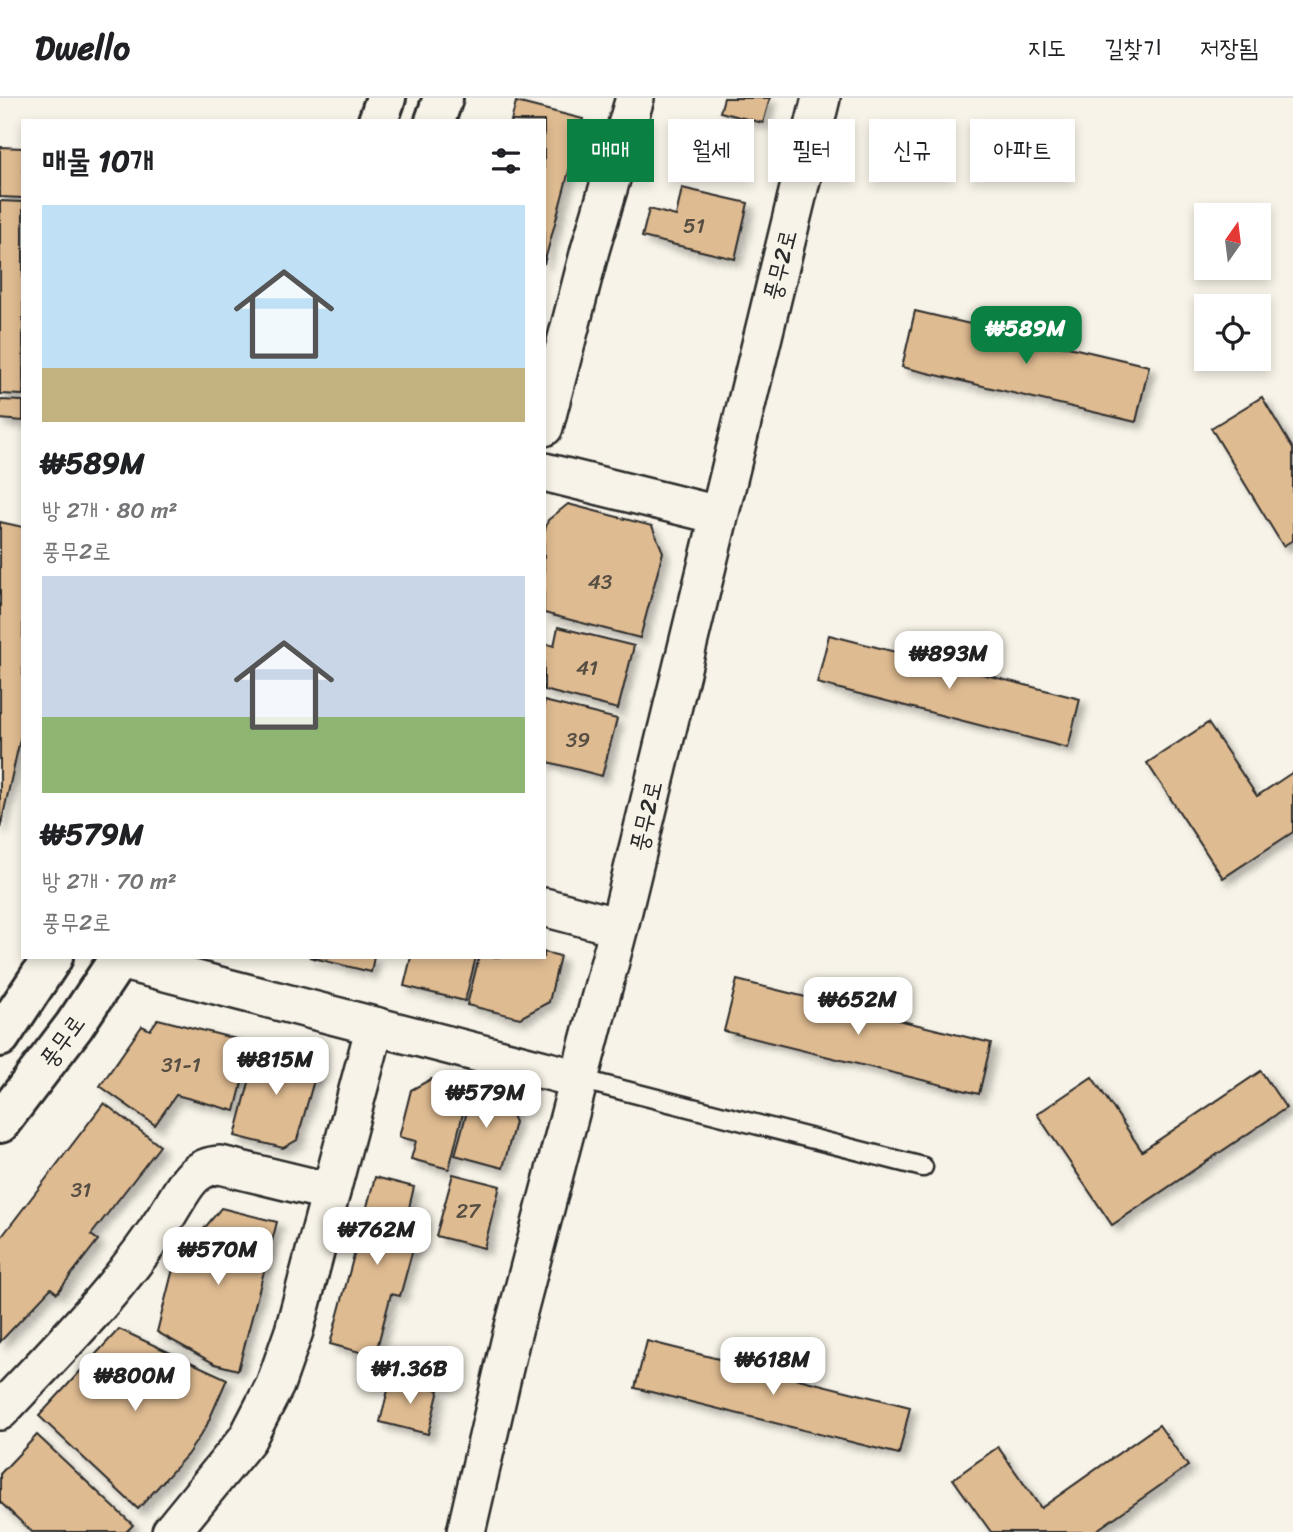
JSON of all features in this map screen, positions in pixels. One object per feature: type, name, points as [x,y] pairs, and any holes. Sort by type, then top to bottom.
[{"type":"street","points":[[379,119],[386,98]]},
{"type":"street","points":[[436,119],[443,98]]},
{"type":"street","points":[[546,419],[590,250],[635,98]]},
{"type":"street","name":"풍무2로","points":[[466,1532],[510,1342],[619,927],[821,98]]},
{"type":"street","points":[[546,472],[718,515]]},
{"type":"street","points":[[546,908],[619,927]]},
{"type":"street","points":[[0,1037],[52,959]]},
{"type":"street","points":[[119,959],[579,1079]]},
{"type":"street","name":"풍무로","points":[[0,1123],[74,1026],[119,959]]},
{"type":"street","points":[[172,1532],[215,1482],[263,1413],[294,1331],[375,1026]]},
{"type":"street","points":[[0,1411],[113,1289],[159,1228],[195,1172],[205,1165],[220,1164],[331,1192]]},
{"type":"lane","points":[[579,1079],[923,1167]]},
{"type":"building","points":[[724,98],[770,98],[763,123],[720,112]]},
{"type":"building","points":[[516,102],[583,119],[567,119],[567,178],[546,257],[546,119],[512,119]]},
{"type":"building","points":[[0,147],[21,148],[21,198],[0,197]]},
{"type":"building","points":[[682,188],[748,203],[735,259],[642,237],[649,209],[676,216]]},
{"type":"building","points":[[0,201],[21,202],[21,395],[0,394]]},
{"type":"building","points":[[915,311],[1149,366],[1136,422],[902,367]]},
{"type":"building","points":[[1262,397],[1293,449],[1293,540],[1283,546],[1211,428]]},
{"type":"building","points":[[0,400],[21,401],[21,421],[0,419]]},
{"type":"building","points":[[568,504],[652,526],[663,552],[640,638],[546,614],[548,520]]},
{"type":"building","points":[[0,522],[21,527],[21,735],[0,829]]},
{"type":"building","points":[[558,627],[634,646],[618,709],[546,691],[546,644],[554,646]]},
{"type":"building","points":[[829,635],[1080,699],[1068,748],[817,683]]},
{"type":"building","points":[[546,701],[617,719],[602,776],[546,762]]},
{"type":"building","points":[[1208,723],[1257,796],[1293,772],[1293,832],[1223,878],[1147,763]]},
{"type":"building","points":[[546,952],[560,956],[549,1002],[520,1018],[467,1005],[478,959],[546,959]]},
{"type":"building","points":[[317,959],[374,959],[371,972]]},
{"type":"building","points":[[411,959],[476,959],[465,1001],[404,986]]},
{"type":"building","points":[[737,980],[991,1043],[979,1094],[724,1031]]},
{"type":"building","points":[[158,1019],[252,1043],[235,1111],[176,1095],[155,1125],[100,1086],[142,1026],[150,1030]]},
{"type":"building","points":[[259,1044],[311,1058],[316,1073],[297,1140],[283,1148],[235,1136]]},
{"type":"building","points":[[1261,1071],[1286,1108],[1112,1225],[1037,1114],[1092,1077],[1142,1151]]},
{"type":"building","points":[[431,1079],[469,1089],[449,1169],[411,1159],[416,1141],[399,1137],[411,1090]]},
{"type":"building","points":[[473,1090],[504,1098],[515,1122],[503,1168],[455,1155]]},
{"type":"building","points":[[104,1103],[160,1146],[91,1235],[98,1240],[57,1293],[51,1288],[0,1342],[0,1239]]},
{"type":"building","points":[[453,1174],[500,1186],[484,1248],[436,1236]]},
{"type":"building","points":[[375,1177],[414,1187],[407,1216],[421,1220],[400,1296],[391,1294],[375,1356],[330,1344]]},
{"type":"building","points":[[221,1208],[277,1222],[238,1370],[215,1364],[157,1332],[174,1265]]},
{"type":"building","points":[[119,1329],[227,1379],[206,1427],[187,1455],[138,1509],[39,1416]]},
{"type":"building","points":[[647,1341],[910,1407],[899,1454],[635,1388]]},
{"type":"building","points":[[391,1378],[439,1390],[428,1434],[380,1422]]},
{"type":"building","points":[[1159,1425],[1188,1466],[1094,1532],[991,1532],[953,1479],[998,1447],[1041,1508]]},
{"type":"building","points":[[37,1435],[133,1525],[126,1532],[32,1532],[0,1502],[0,1474]]}]
